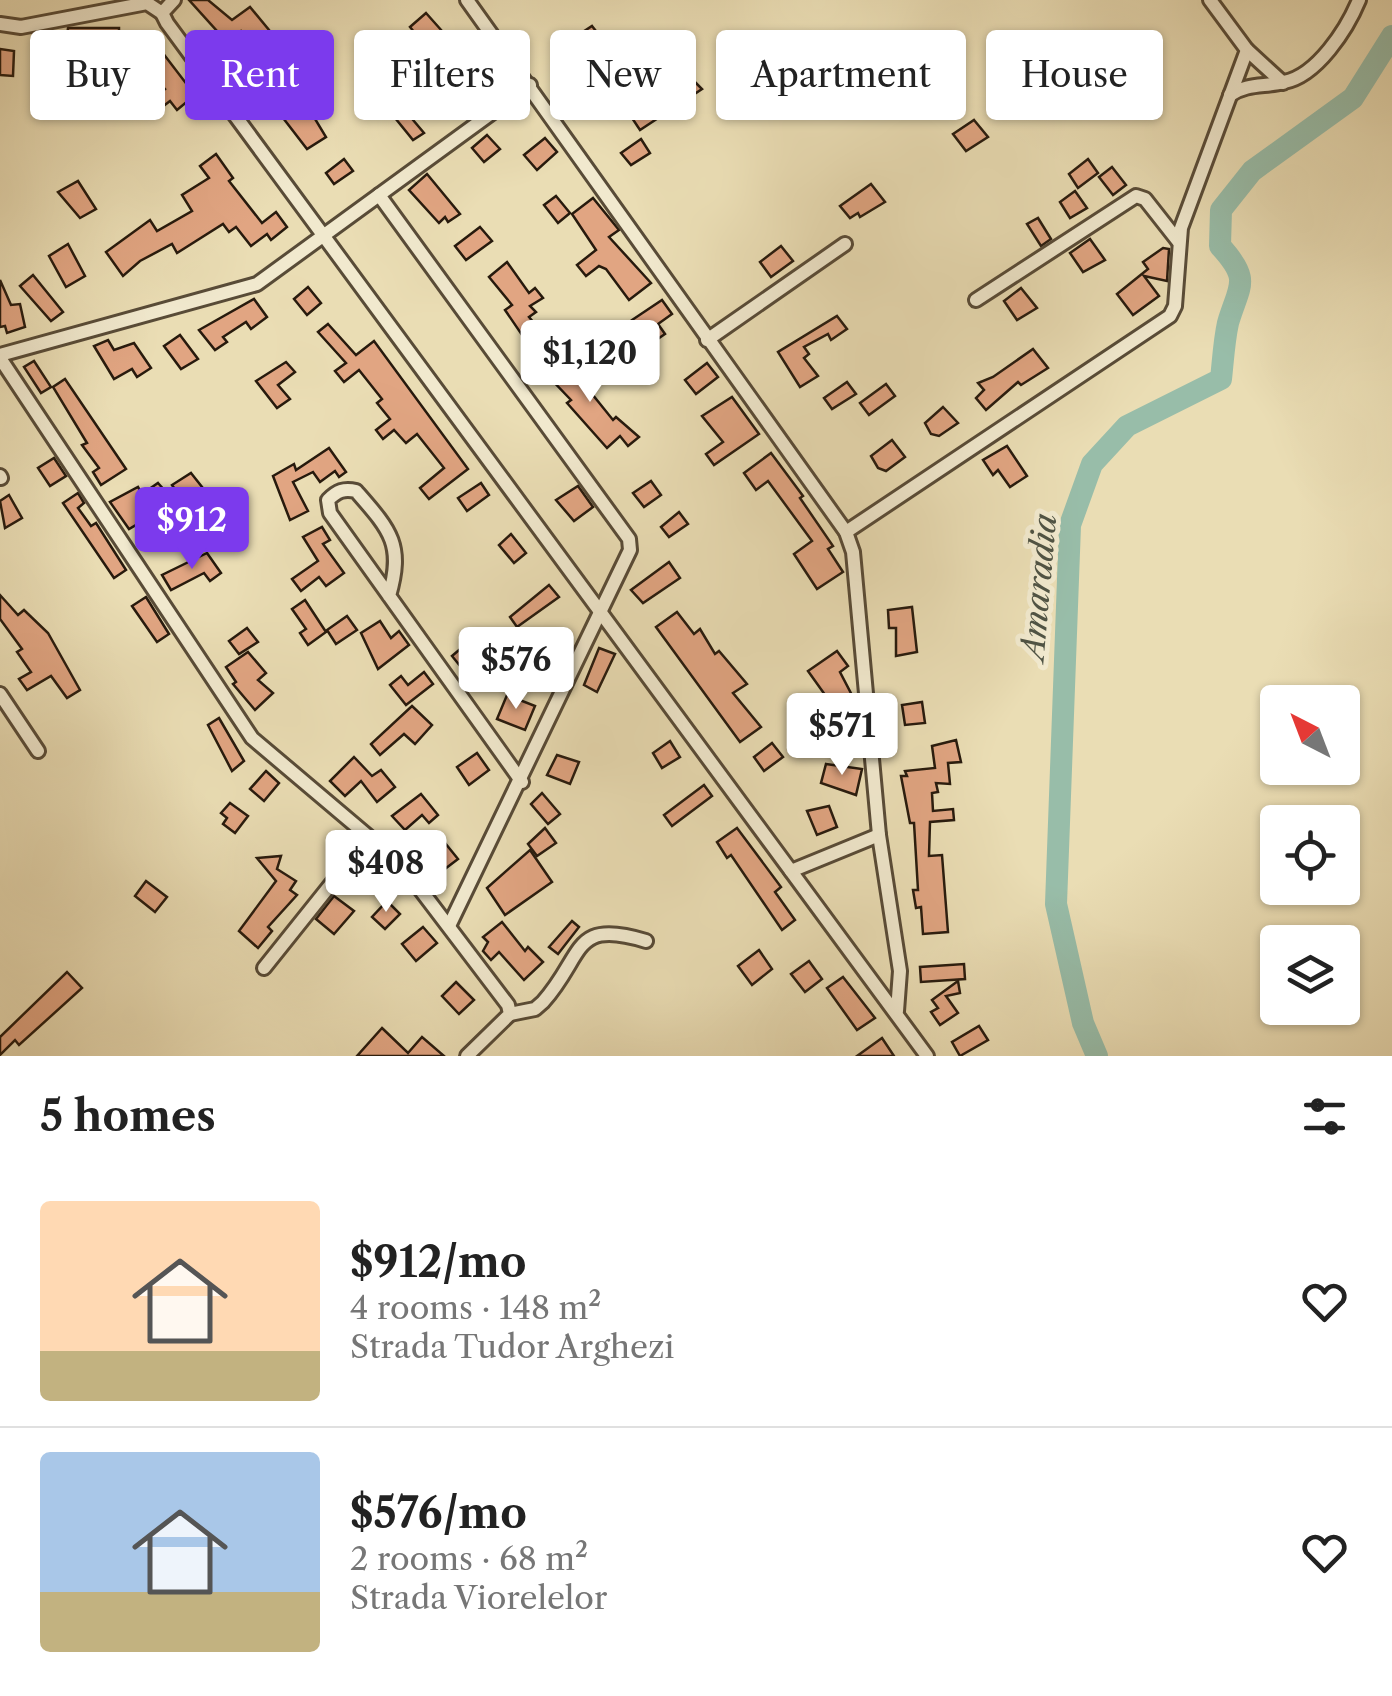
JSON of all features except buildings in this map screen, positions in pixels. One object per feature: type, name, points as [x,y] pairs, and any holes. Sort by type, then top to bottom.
[{"type":"street","points":[[162,12],[174,0]]},
{"type":"street","points":[[466,0],[489,30]]},
{"type":"street","points":[[1210,0],[1247,50],[1283,83]]},
{"type":"street","points":[[1228,97],[1251,86],[1283,83],[1306,70],[1334,42],[1359,0]]},
{"type":"street","points":[[0,24],[21,27],[146,3],[162,12],[320,236],[897,1010],[927,1056]]},
{"type":"street","points":[[846,532],[1164,322],[1175,306],[1178,241],[1247,50]]},
{"type":"street","points":[[530,85],[846,532],[853,552],[879,835],[900,971],[897,1010]]},
{"type":"street","points":[[482,120],[257,284],[0,357],[252,738],[393,856],[450,926],[510,1014]]},
{"type":"street","points":[[379,195],[630,539],[630,550],[450,926]]},
{"type":"street","points":[[976,300],[1136,196],[1144,199],[1178,241]]},
{"type":"street","points":[[707,340],[845,244]]},
{"type":"street","points":[[389,596],[398,564],[396,544],[356,491],[346,488],[328,500],[330,513],[389,596],[522,782]]},
{"type":"street","points":[[0,694],[38,751]]},
{"type":"street","points":[[790,871],[879,835]]},
{"type":"street","points":[[264,968],[348,864],[382,863],[393,856]]},
{"type":"street","points":[[467,1056],[510,1014],[535,1009],[543,1002],[591,936],[611,930],[646,941]]},
{"type":"waterway","name":"Amaradia","points":[[1097,1056],[1083,1023],[1056,904],[1070,525],[1092,464],[1127,426],[1221,379],[1228,323],[1240,283],[1236,267],[1220,246],[1221,210],[1252,171],[1353,98],[1392,36]]}]
